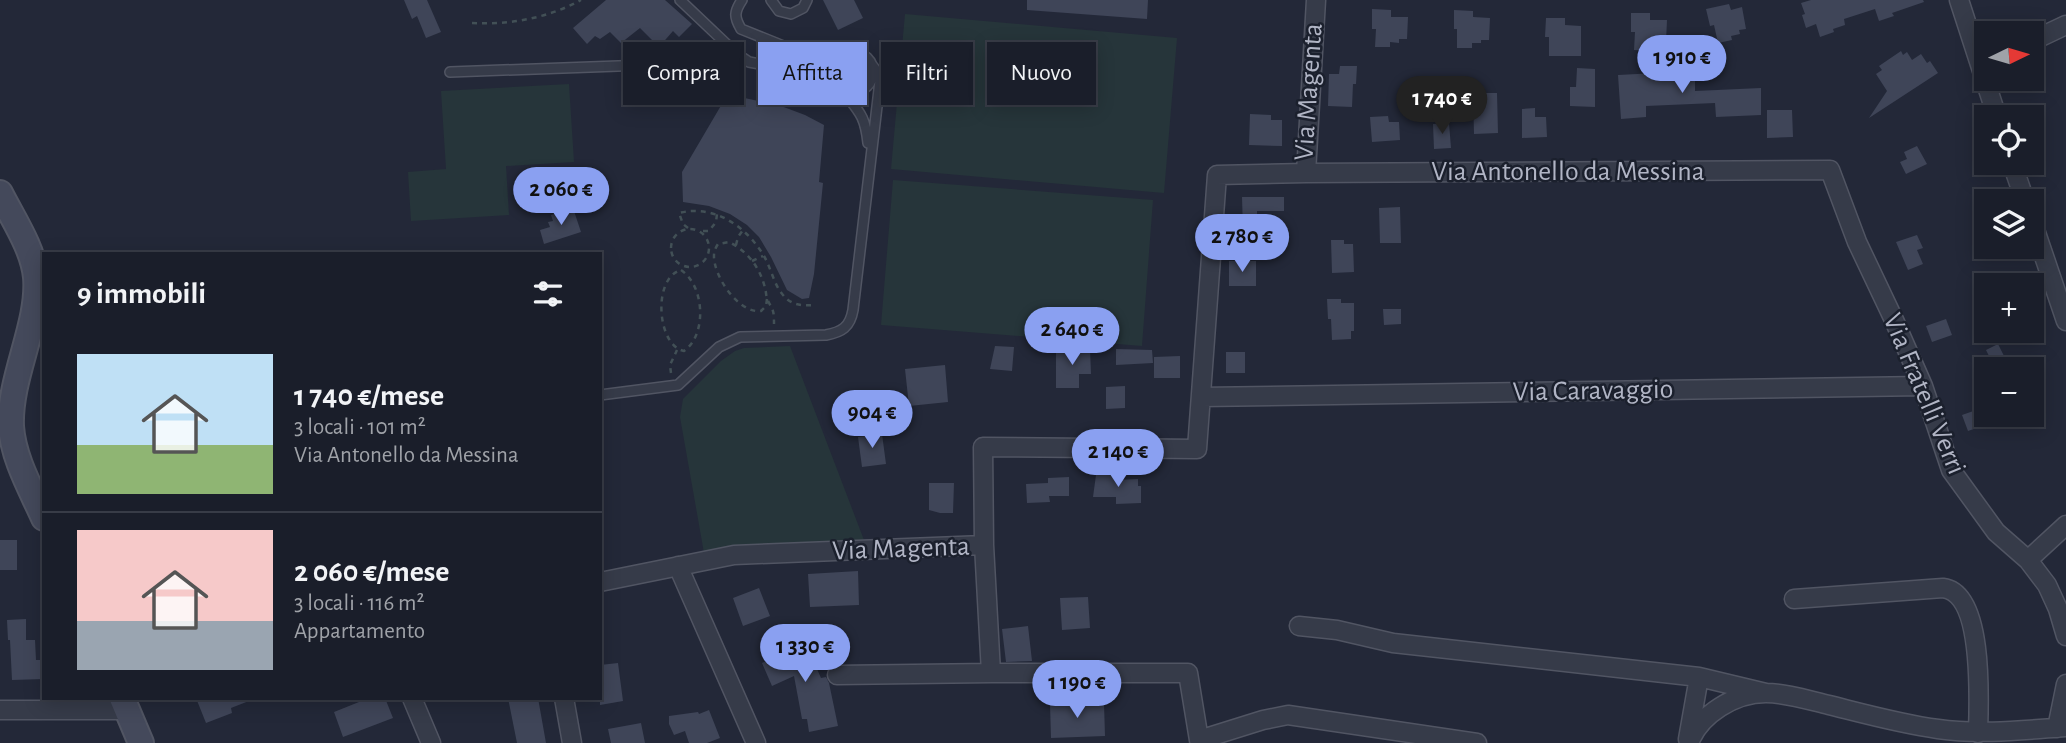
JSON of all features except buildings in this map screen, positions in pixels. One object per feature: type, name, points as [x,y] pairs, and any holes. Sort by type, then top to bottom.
[{"type":"main road","points":[[0,193],[28,250],[36,275],[34,308],[15,389],[6,408],[13,442],[42,512]]},
{"type":"main road","points":[[124,704],[141,743]]},
{"type":"street","name":"Via Magenta","points":[[602,582],[734,555],[984,545],[983,447],[1197,449],[1217,175],[1306,173],[1316,0]]},
{"type":"street","points":[[1959,0],[1974,39]]},
{"type":"street","points":[[2044,35],[2066,25]]},
{"type":"street","name":"Via Antonello da Messina","points":[[1306,173],[1830,170]]},
{"type":"street","name":"Via Fratelli Verri","points":[[1830,170],[1857,242],[1923,386],[1951,470],[1996,532],[2028,560],[2047,585],[2066,636]]},
{"type":"street","points":[[2044,256],[2066,321]]},
{"type":"street","name":"Via Caravaggio","points":[[1201,397],[1923,386]]},
{"type":"street","points":[[2028,560],[2066,525]]},
{"type":"street","points":[[984,545],[991,673]]},
{"type":"street","points":[[678,566],[756,743]]},
{"type":"street","points":[[1794,599],[1943,587],[1952,589],[1965,603],[1973,629],[1979,685],[1979,733]]},
{"type":"street","points":[[1300,626],[1337,629],[1393,643],[1699,677],[1912,725],[1979,733],[2062,727],[2066,684]]},
{"type":"street","points":[[836,676],[1188,673],[1199,740],[1288,715],[1477,743]]},
{"type":"street","points":[[1688,743],[1699,677]]},
{"type":"street","points":[[1688,743],[1704,720],[1715,710],[1748,695],[1766,693]]},
{"type":"street","points":[[413,700],[431,743]]},
{"type":"street","points":[[564,700],[572,743]]},
{"type":"street","points":[[0,710],[124,704]]},
{"type":"lane","points":[[680,0],[725,42]]},
{"type":"lane","points":[[743,0],[734,18],[741,29],[773,42]]},
{"type":"lane","points":[[771,0],[779,11],[791,14],[803,8],[807,0]]},
{"type":"lane","points":[[602,395],[678,385],[719,347],[740,337],[826,335],[846,329],[852,319],[880,80],[867,58]]},
{"type":"lane","points":[[450,72],[623,65]]},
{"type":"lane","points":[[867,87],[873,76],[872,65]]},
{"type":"lane","points":[[855,105],[864,120],[870,162]]},
{"type":"path","points":[[472,23],[495,24],[547,15],[581,0]]},
{"type":"path","points":[[717,214],[709,231],[701,231],[683,224],[679,213],[694,209],[717,214],[743,230],[764,256],[782,294],[800,306],[813,304]]},
{"type":"path","points":[[688,228],[679,232],[671,243],[673,257],[682,268],[697,293],[699,320],[692,346],[684,351],[677,350],[671,344],[662,312],[663,290],[668,277],[674,272],[682,268],[703,263],[708,257],[709,242],[701,231]]},
{"type":"path","points":[[736,245],[743,230]]},
{"type":"path","points":[[724,242],[736,245],[760,273],[767,299],[766,306],[761,311],[754,312],[731,295],[716,265],[715,250],[718,244],[724,242]]},
{"type":"path","points":[[710,249],[715,250]]},
{"type":"path","points":[[752,261],[764,256]]},
{"type":"path","points":[[767,299],[774,311],[774,335]]},
{"type":"path","points":[[673,386],[670,365],[677,350]]},
{"type":"shaded area","points":[[905,14],[1177,38],[1164,193],[891,169],[897,105],[973,105],[973,42],[902,42]]},
{"type":"shaded area","points":[[569,84],[574,162],[506,166],[509,215],[411,221],[408,172],[446,169],[441,91]]},
{"type":"shaded area","points":[[893,180],[1153,200],[1142,346],[881,325]]},
{"type":"shaded area","points":[[790,346],[864,540],[757,545],[704,553],[680,417],[683,399],[721,361],[735,351],[744,348]]}]
